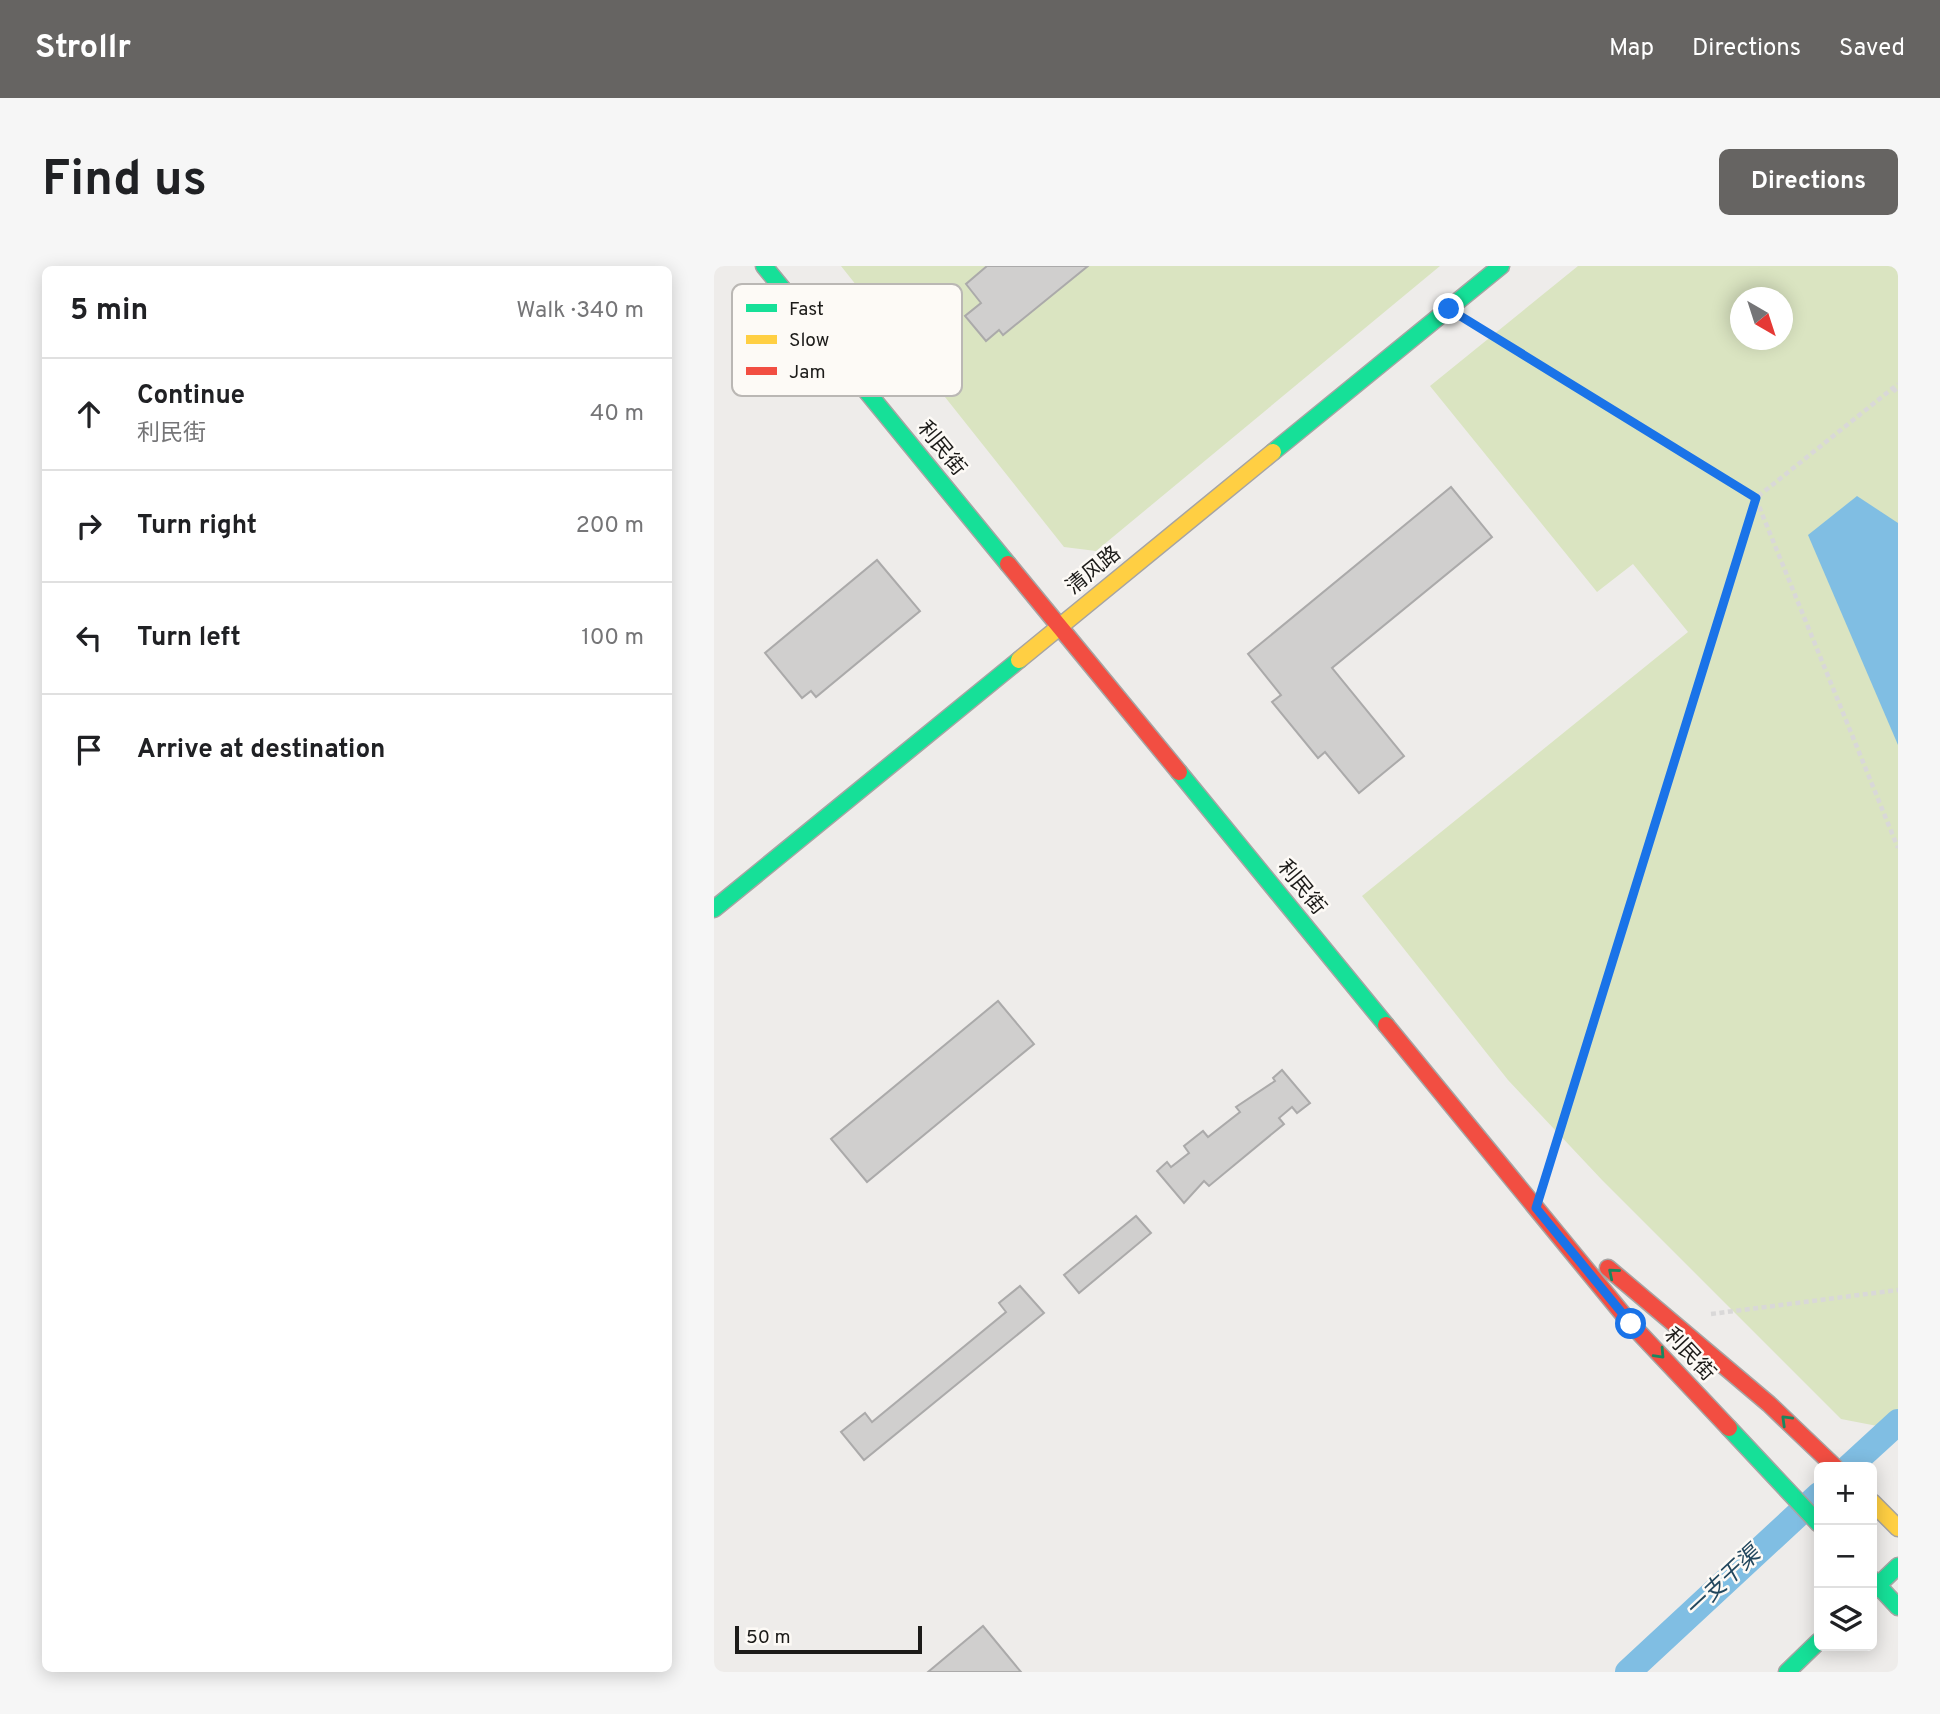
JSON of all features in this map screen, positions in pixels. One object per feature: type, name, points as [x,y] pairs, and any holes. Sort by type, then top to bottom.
[{"type":"street","name":"利民街","points":[[764,266],[779,284]]},
{"type":"street","name":"清风路","points":[[714,909],[1501,266]]},
{"type":"street","name":"利民街","points":[[871,396],[1631,1324],[1814,1519]]},
{"type":"street","points":[[1536,1208],[1769,1404],[1830,1462]]},
{"type":"street","points":[[1877,1507],[1898,1528]]},
{"type":"street","points":[[1877,1583],[1898,1566]]},
{"type":"street","points":[[1877,1588],[1898,1607]]},
{"type":"street","points":[[1787,1672],[1814,1646]]},
{"type":"path","points":[[1449,309],[1756,498],[1898,848]]},
{"type":"path","points":[[1536,1208],[1756,498],[1896,386],[1898,394]]},
{"type":"path","points":[[1698,1315],[1898,1290]]},
{"type":"green space","points":[[841,266],[1440,266],[1096,551],[1064,547],[944,396],[962,396],[962,284],[855,284]]},
{"type":"green space","points":[[1578,266],[1898,266],[1898,1430],[1841,1419],[1602,1180],[1508,1080],[1362,896],[1688,632],[1633,564],[1597,592],[1430,386]]},
{"type":"water","points":[[1857,496],[1898,523],[1898,745],[1808,535]]},
{"type":"building","points":[[987,266],[1088,266],[1003,335],[999,330],[986,341],[965,316],[981,303],[966,284]]},
{"type":"building","points":[[1451,487],[1492,537],[1332,668],[1404,756],[1359,793],[1325,752],[1318,758],[1272,702],[1281,695],[1248,654]]},
{"type":"building","points":[[877,560],[920,611],[816,697],[811,691],[802,698],[765,653]]},
{"type":"building","points":[[998,1001],[1034,1044],[867,1182],[831,1139]]},
{"type":"building","points":[[1282,1070],[1310,1103],[1297,1113],[1292,1107],[1279,1118],[1284,1124],[1209,1186],[1204,1181],[1184,1203],[1157,1171],[1167,1162],[1171,1167],[1189,1153],[1184,1146],[1203,1131],[1208,1137],[1240,1112],[1236,1107],[1275,1081],[1273,1078]]},
{"type":"building","points":[[1136,1216],[1151,1233],[1079,1293],[1064,1275]]},
{"type":"building","points":[[1020,1286],[1044,1313],[864,1460],[841,1432],[865,1413],[872,1422],[1006,1312],[999,1303]]},
{"type":"building","points":[[983,1626],[1021,1672],[928,1672]]},
{"type":"waterway","name":"一支干渠","points":[[1854,1462],[1898,1422]]},
{"type":"waterway","name":"一支干渠","points":[[1628,1672],[1814,1500]]},
{"type":"traffic: fast","points":[[764,266],[779,284]]},
{"type":"traffic: fast","points":[[1273,452],[1501,266]]},
{"type":"traffic: fast","points":[[870,396],[1008,564]]},
{"type":"traffic: fast","points":[[714,909],[1019,660]]},
{"type":"traffic: fast","points":[[1179,772],[1386,1025]]},
{"type":"traffic: fast","points":[[1729,1428],[1814,1519]]},
{"type":"traffic: fast","points":[[1875,1588],[1898,1566]]},
{"type":"traffic: fast","points":[[1877,1584],[1898,1607]]},
{"type":"traffic: fast","points":[[1787,1672],[1814,1646]]},
{"type":"traffic: slow","points":[[1019,660],[1273,452]]},
{"type":"traffic: slow","points":[[1877,1507],[1898,1528]]},
{"type":"traffic: jam","points":[[1008,564],[1179,772]]},
{"type":"traffic: jam","points":[[1386,1025],[1631,1324],[1729,1428]]},
{"type":"traffic: jam","points":[[1608,1268],[1769,1404],[1830,1462]]},
{"type":"route","points":[[1449,309],[1756,498],[1536,1208],[1631,1324]]}]
